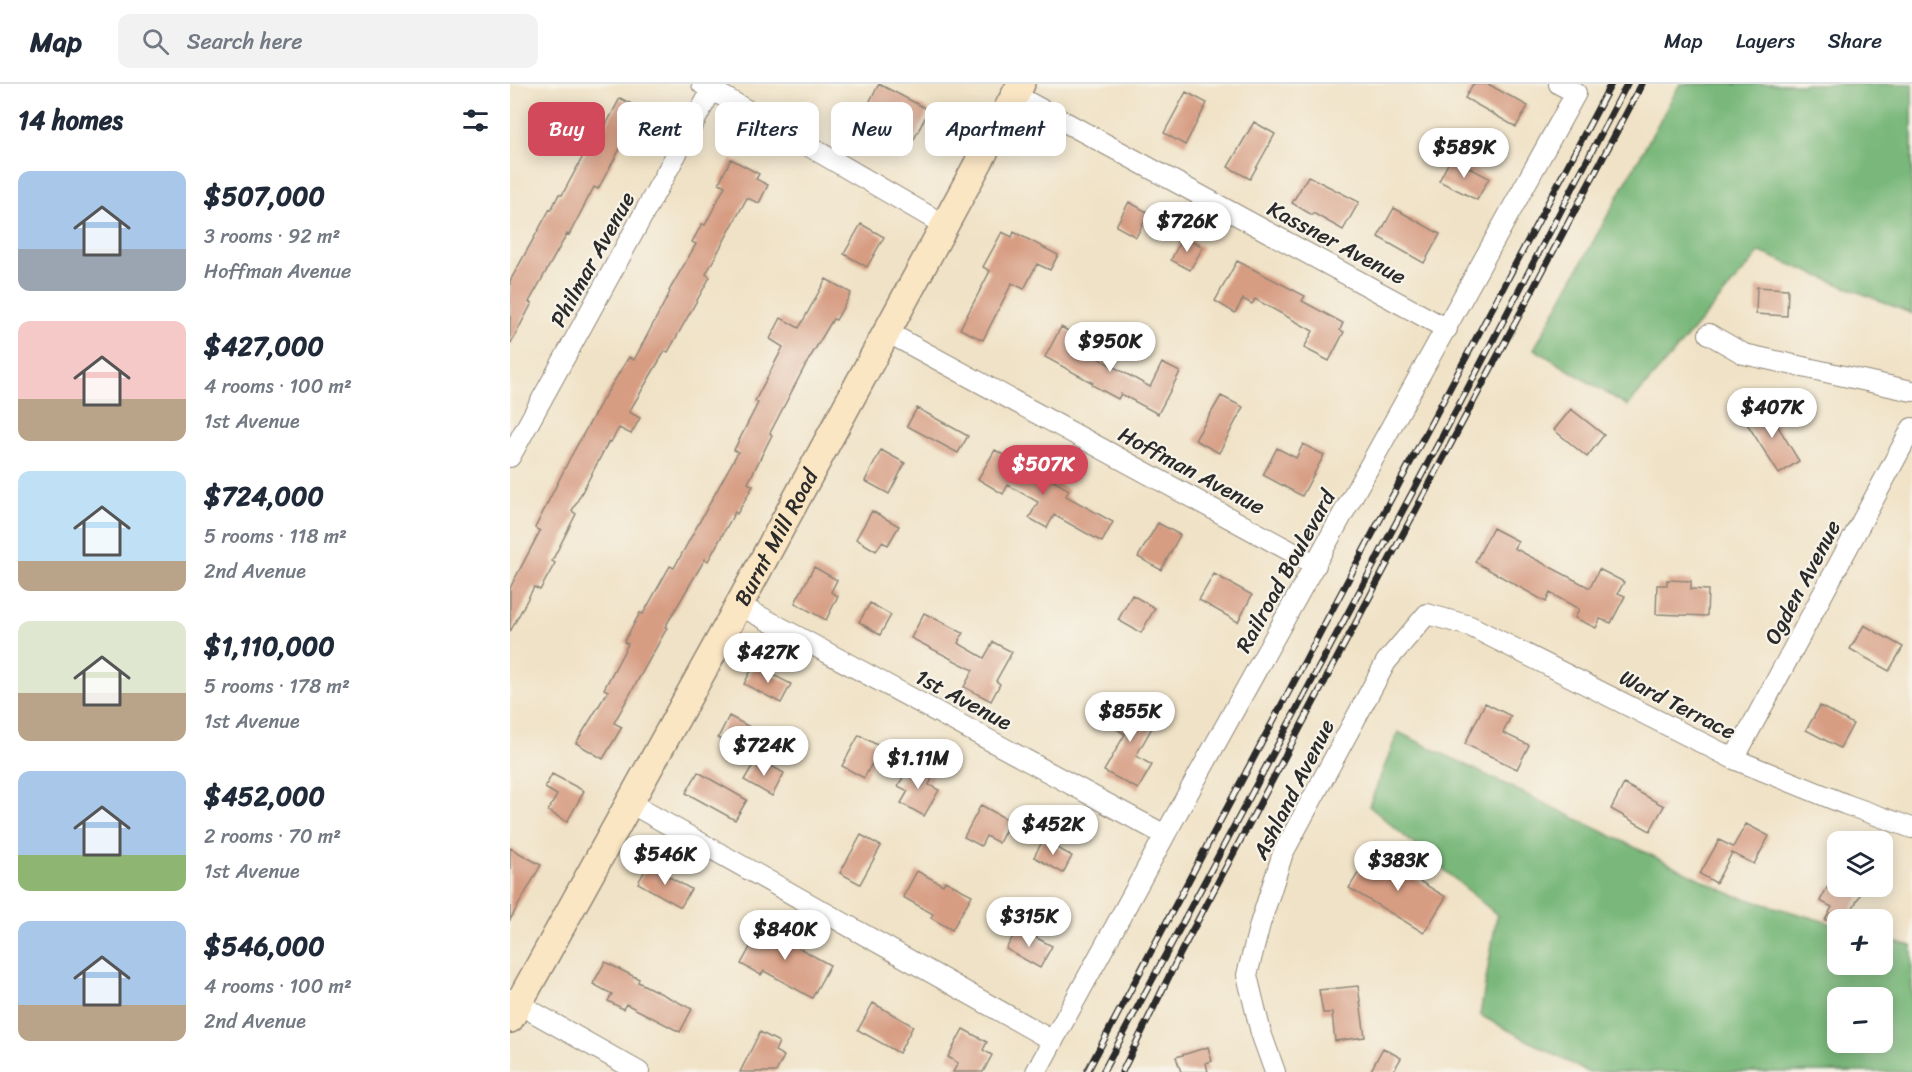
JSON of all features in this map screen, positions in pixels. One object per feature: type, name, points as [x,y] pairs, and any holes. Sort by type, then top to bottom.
[{"type":"main road","name":"Burnt Mill Road","points":[[513,1007],[739,605],[1018,90]]},
{"type":"street","points":[[710,86],[946,226]]},
{"type":"street","name":"Philmar Avenue","points":[[510,457],[710,86]]},
{"type":"street","name":"Railroad Boulevard","points":[[1036,1072],[1165,835],[1447,329],[1568,89]]},
{"type":"street","name":"Kassner Avenue","points":[[1018,90],[1447,329]]},
{"type":"street","name":"Hoffman Avenue","points":[[887,332],[1316,565]]},
{"type":"street","points":[[1709,334],[1744,354],[1912,391]]},
{"type":"street","name":"Ogden Avenue","points":[[1734,759],[1912,428]]},
{"type":"street","name":"1st Avenue","points":[[739,605],[1165,835]]},
{"type":"street","name":"Ward Terrace","points":[[1427,614],[1470,626],[1734,759],[1845,804],[1912,828]]},
{"type":"street","name":"Ashland Avenue","points":[[1275,1072],[1261,1034],[1247,975],[1260,924],[1283,853],[1386,663],[1427,614]]},
{"type":"street","points":[[630,802],[1053,1041]]},
{"type":"street","points":[[513,1007],[639,1072]]},
{"type":"green space","points":[[1680,84],[1912,84],[1912,314],[1760,252],[1628,406],[1534,349]]},
{"type":"green space","points":[[1398,732],[1733,895],[1827,922],[1827,975],[1893,975],[1893,941],[1912,946],[1912,1072],[1587,1072],[1480,1015],[1497,915],[1369,806]]},
{"type":"building","points":[[879,84],[925,108],[925,118],[913,141],[913,102],[869,102]]},
{"type":"building","points":[[1473,84],[1488,84],[1528,106],[1516,127],[1465,98]]},
{"type":"building","points":[[1186,92],[1207,103],[1185,145],[1164,133]]},
{"type":"building","points":[[617,104],[617,154],[598,189],[594,187],[569,235],[567,234],[529,302],[532,303],[510,345],[510,281],[550,209],[559,194],[562,195],[583,156],[605,156],[605,127]]},
{"type":"building","points":[[1254,122],[1275,134],[1250,179],[1228,167]]},
{"type":"building","points":[[1451,158],[1489,178],[1477,200],[1439,181]]},
{"type":"building","points":[[731,159],[759,174],[756,179],[768,185],[759,203],[747,198],[706,274],[710,277],[668,352],[665,351],[629,412],[640,418],[631,434],[619,428],[611,442],[609,441],[572,511],[576,514],[552,561],[555,563],[540,590],[534,587],[510,632],[510,588],[540,531],[535,528],[603,399],[629,357],[634,360],[696,244],[692,242],[702,224],[705,225],[725,186],[719,183]]},
{"type":"building","points":[[1308,176],[1359,202],[1343,230],[1292,203]]},
{"type":"building","points":[[1129,202],[1149,213],[1136,237],[1116,226]]},
{"type":"building","points":[[1394,208],[1440,234],[1424,263],[1378,237]]},
{"type":"building","points":[[861,224],[884,237],[867,267],[844,254]]},
{"type":"building","points":[[1002,232],[1012,237],[1014,232],[1058,255],[1050,270],[1037,264],[1024,289],[1012,283],[983,340],[960,329],[990,271],[983,267]]},
{"type":"building","points":[[1183,236],[1203,247],[1190,270],[1171,260]]},
{"type":"building","points":[[1237,261],[1305,296],[1302,301],[1343,323],[1340,330],[1344,332],[1329,361],[1304,348],[1313,331],[1255,299],[1252,304],[1243,299],[1235,313],[1215,301]]},
{"type":"building","points":[[826,279],[851,293],[805,366],[770,433],[772,435],[748,483],[753,486],[737,514],[735,512],[708,561],[705,559],[665,627],[667,628],[614,723],[622,727],[603,759],[576,743],[608,691],[604,689],[628,644],[624,642],[640,613],[643,614],[670,566],[674,568],[738,452],[734,450],[758,403],[755,401],[783,347],[770,339],[781,318],[799,328]]},
{"type":"building","points":[[1757,287],[1788,289],[1787,316],[1756,314]]},
{"type":"building","points":[[1061,327],[1087,341],[1083,350],[1150,387],[1162,363],[1180,372],[1158,414],[1121,394],[1118,399],[1045,357]]},
{"type":"building","points":[[1221,396],[1243,407],[1219,453],[1195,440]]},
{"type":"building","points":[[1765,405],[1799,461],[1779,474],[1744,419]]},
{"type":"building","points":[[917,408],[968,436],[958,453],[907,426]]},
{"type":"building","points":[[1571,409],[1604,435],[1587,457],[1554,430]]},
{"type":"building","points":[[1303,444],[1324,455],[1302,496],[1263,475],[1277,448],[1296,458]]},
{"type":"building","points":[[881,450],[905,463],[889,494],[865,481]]},
{"type":"building","points":[[995,450],[1041,477],[1042,474],[1069,490],[1066,496],[1113,522],[1102,542],[1054,515],[1047,528],[1029,518],[1038,502],[1008,485],[1003,494],[978,479]]},
{"type":"building","points":[[872,511],[899,526],[888,545],[882,542],[876,551],[856,539]]},
{"type":"building","points":[[1158,523],[1180,535],[1161,570],[1138,557]]},
{"type":"building","points":[[1493,528],[1518,541],[1514,548],[1590,588],[1599,569],[1624,582],[1618,593],[1625,596],[1611,623],[1600,619],[1596,628],[1575,618],[1579,609],[1550,593],[1546,602],[1475,562]]},
{"type":"building","points":[[814,567],[837,580],[831,592],[838,596],[826,620],[795,603]]},
{"type":"building","points":[[1214,574],[1252,595],[1238,622],[1199,600]]},
{"type":"building","points":[[1667,580],[1691,581],[1691,589],[1708,590],[1707,616],[1656,614],[1657,585],[1667,585]]},
{"type":"building","points":[[1132,595],[1155,608],[1141,633],[1118,620]]},
{"type":"building","points":[[870,603],[891,615],[880,635],[859,622]]},
{"type":"building","points":[[924,613],[963,633],[958,643],[984,658],[993,642],[1012,652],[996,681],[1000,684],[991,701],[964,687],[973,670],[911,638]]},
{"type":"building","points":[[1864,625],[1903,647],[1889,671],[1850,649]]},
{"type":"building","points":[[754,665],[791,684],[781,703],[744,684]]},
{"type":"building","points":[[1122,697],[1158,717],[1136,756],[1152,765],[1138,789],[1104,771],[1125,734],[1107,723]]},
{"type":"building","points":[[1485,703],[1511,716],[1503,733],[1529,745],[1517,769],[1465,744]]},
{"type":"building","points":[[1820,706],[1853,724],[1840,748],[1806,730]]},
{"type":"building","points":[[729,716],[774,740],[762,761],[718,738]]},
{"type":"building","points":[[859,735],[881,747],[864,778],[842,766]]},
{"type":"building","points":[[757,758],[784,773],[772,796],[744,780]]},
{"type":"building","points":[[911,763],[933,776],[929,785],[939,790],[924,816],[901,803],[908,791],[898,786]]},
{"type":"building","points":[[698,772],[747,800],[735,820],[686,793]]},
{"type":"building","points":[[552,774],[584,791],[567,822],[548,811],[557,795],[545,788]]},
{"type":"building","points":[[1624,784],[1664,806],[1650,831],[1611,809]]},
{"type":"building","points":[[981,805],[1010,821],[999,843],[986,836],[981,846],[964,837]]},
{"type":"building","points":[[1746,824],[1769,836],[1754,864],[1732,853],[1716,883],[1700,874],[1719,840],[1733,847]]},
{"type":"building","points":[[861,835],[881,846],[860,884],[840,873]]},
{"type":"building","points":[[1043,840],[1072,856],[1063,873],[1034,857]]},
{"type":"building","points":[[510,848],[541,865],[510,920]]},
{"type":"building","points":[[1371,852],[1446,897],[1424,933],[1349,888]]},
{"type":"building","points":[[648,865],[691,889],[681,907],[638,883]]},
{"type":"building","points":[[917,871],[943,885],[945,881],[972,895],[952,930],[931,918],[933,914],[903,897]]},
{"type":"building","points":[[1827,888],[1827,897],[1859,897],[1852,909],[1831,909],[1832,907],[1820,901]]},
{"type":"building","points":[[764,922],[784,933],[781,938],[830,965],[812,998],[764,971],[761,975],[741,964]]},
{"type":"building","points":[[1018,928],[1052,946],[1040,968],[1006,949]]},
{"type":"building","points":[[605,962],[639,979],[638,982],[692,1009],[680,1032],[626,1004],[623,1009],[608,1001],[612,994],[593,984]]},
{"type":"building","points":[[1358,986],[1365,1037],[1335,1041],[1332,1013],[1323,1013],[1319,990]]},
{"type":"building","points":[[873,1003],[913,1026],[899,1053],[858,1030]]},
{"type":"building","points":[[963,1029],[987,1042],[983,1050],[992,1055],[983,1072],[953,1072],[958,1063],[948,1057]]},
{"type":"building","points":[[760,1032],[779,1042],[775,1051],[784,1056],[776,1072],[740,1072]]},
{"type":"building","points":[[1208,1047],[1212,1061],[1206,1063],[1208,1072],[1181,1072],[1176,1057]]},
{"type":"building","points":[[1383,1048],[1401,1058],[1393,1072],[1370,1072]]},
{"type":"railway","points":[[1087,1072],[1611,84]]},
{"type":"railway","points":[[1103,1072],[1467,390],[1627,84]]},
{"type":"railway","points":[[1122,1072],[1181,952],[1642,84]]}]
